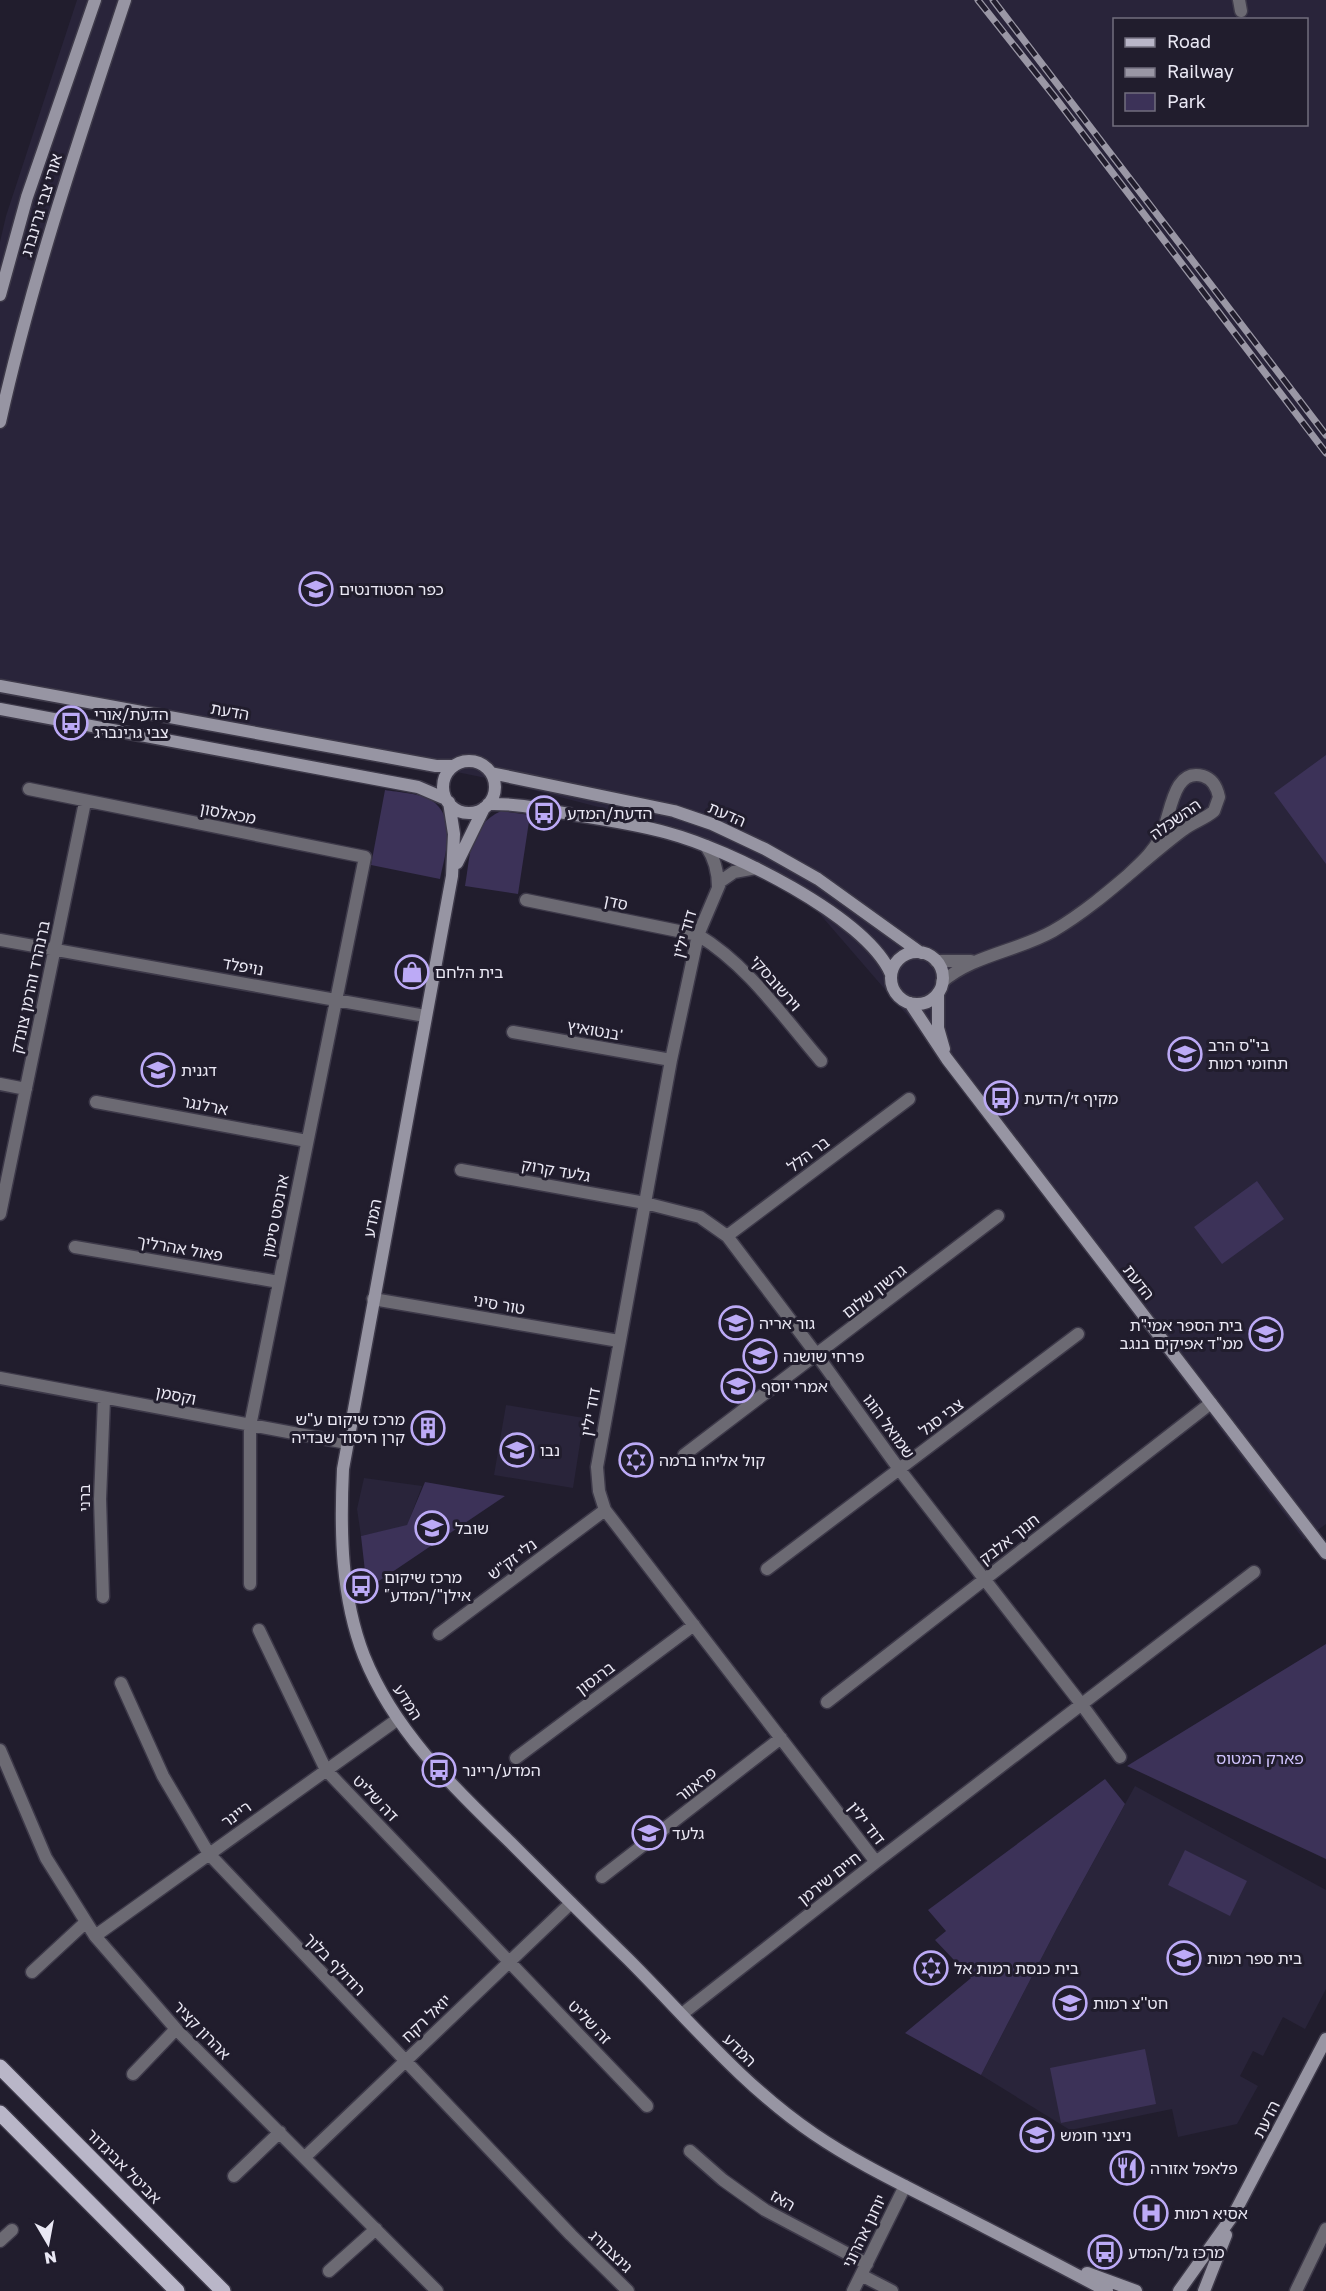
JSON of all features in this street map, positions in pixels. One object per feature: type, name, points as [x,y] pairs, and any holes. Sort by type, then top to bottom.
[{"type":"main road","name":"אביטל אביגדור","points":[[0,2067],[223,2291]]},
{"type":"main road","points":[[0,2113],[177,2291]]},
{"type":"street","name":"אורי צבי גרינברג","points":[[0,295],[27,197],[95,0]]},
{"type":"street","name":"אורי צבי גרינברג","points":[[0,422],[57,206],[125,0]]},
{"type":"street","points":[[0,677],[33,692]]},
{"type":"street","name":"הדעת","points":[[0,686],[436,766],[454,766]]},
{"type":"street","points":[[0,709],[418,787],[447,800],[454,808],[469,813],[486,806],[511,804],[669,833],[756,868],[806,896],[852,928],[877,951],[891,974],[893,989],[897,995],[910,1003],[925,1003],[940,987],[942,974],[936,961],[921,953],[905,955],[899,960],[891,974]]},
{"type":"street","points":[[447,800],[443,784],[449,771],[454,766],[467,761],[474,762],[491,772],[495,786],[492,799],[486,806]]},
{"type":"street","name":"הדעת","points":[[491,772],[674,811],[712,824],[765,849],[818,879],[921,953]]},
{"type":"street","name":"ההשכלה","points":[[940,987],[956,971],[1034,941],[1052,931],[1126,877],[1183,830],[1214,811],[1219,797],[1214,783],[1201,775],[1185,778],[1180,783],[1159,841],[1126,877]]},
{"type":"street","name":"מכאלסון","points":[[28,789],[365,857]]},
{"type":"street","name":"המדע","points":[[447,800],[454,834],[452,876],[346,1443],[342,1519],[343,1553],[349,1602],[364,1656],[398,1719],[428,1758],[735,2069],[777,2107],[845,2154],[1107,2291]]},
{"type":"street","name":"ברנהרד והרמן צונדק","points":[[0,1214],[85,802]]},
{"type":"street","name":"המדע","points":[[452,876],[462,851],[486,806]]},
{"type":"street","points":[[706,846],[714,858],[718,887]]},
{"type":"street","name":"ארנסט סימון","points":[[250,1584],[250,1426],[365,857]]},
{"type":"street","points":[[718,887],[726,876],[734,872],[756,868]]},
{"type":"street","name":"דוד ילין","points":[[718,887],[698,935],[671,1060],[597,1467],[599,1491],[605,1510],[876,1862]]},
{"type":"street","name":"סדן","points":[[526,900],[698,935]]},
{"type":"street","name":"וירשובסקי","points":[[698,935],[718,947],[738,965],[821,1061]]},
{"type":"street","name":"נויפלד","points":[[0,940],[425,1016]]},
{"type":"street","name":"ההשכלה","points":[[936,961],[956,962],[984,959]]},
{"type":"street","name":"הדעת","points":[[940,987],[938,1028],[947,1059]]},
{"type":"street","name":"הדעת","points":[[910,1003],[947,1059],[1326,1553]]},
{"type":"street","name":"בנטואיץ'","points":[[513,1032],[671,1060]]},
{"type":"street","points":[[0,1084],[26,1089]]},
{"type":"street","name":"בר הלל","points":[[727,1236],[909,1099]]},
{"type":"street","name":"ארלנגר","points":[[96,1102],[307,1141]]},
{"type":"street","name":"גלעד קרוק","points":[[461,1170],[645,1203]]},
{"type":"street","name":"שמואל הוגו","points":[[645,1203],[700,1217],[727,1236],[899,1469],[1120,1757]]},
{"type":"street","name":"גרשון שלום","points":[[684,1455],[998,1216]]},
{"type":"street","name":"פאול אהרליך","points":[[75,1247],[279,1282]]},
{"type":"street","name":"טור סיני","points":[[373,1299],[619,1341]]},
{"type":"street","name":"צבי סגל","points":[[767,1569],[1078,1334]]},
{"type":"street","name":"וקסמן","points":[[0,1378],[346,1443]]},
{"type":"street","name":"ברני","points":[[103,1597],[100,1499],[104,1399]]},
{"type":"street","name":"חנוך אלבק","points":[[827,1702],[1211,1403]]},
{"type":"street","name":"נלי זק\"ש","points":[[439,1634],[605,1510]]},
{"type":"street","name":"חיים שירמן","points":[[682,2013],[1254,1572]]},
{"type":"street","name":"ברגסון","points":[[516,1758],[694,1625]]},
{"type":"street","name":"דה שליט","points":[[258,1630],[326,1770],[509,1961]]},
{"type":"street","name":"רודולף בלוך","points":[[121,1683],[163,1776],[208,1854],[571,2235]]},
{"type":"street","name":"ריינר","points":[[94,1936],[398,1719]]},
{"type":"street","name":"פראוור","points":[[602,1878],[781,1738]]},
{"type":"street","name":"אהרון קציר","points":[[0,1750],[46,1858],[94,1936],[177,2029],[437,2291]]},
{"type":"street","name":"יואל רקח","points":[[305,2157],[571,1903]]},
{"type":"street","points":[[32,1972],[86,1922]]},
{"type":"street","name":"זה שליט","points":[[509,1961],[647,2106]]},
{"type":"street","points":[[134,2074],[177,2029]]},
{"type":"street","name":"הדעת","points":[[1204,2291],[1234,2214],[1324,2046]]},
{"type":"street","points":[[234,2176],[280,2132]]},
{"type":"street","name":"האז","points":[[690,2151],[723,2180],[765,2210],[864,2270],[892,2291]]},
{"type":"street","name":"יוחנן אהרוני","points":[[853,2291],[905,2186]]},
{"type":"street","name":"הדעת","points":[[1179,2291],[1234,2214]]},
{"type":"street","points":[[329,2271],[376,2229]]},
{"type":"street","points":[[1296,2291],[1326,2229]]},
{"type":"street","points":[[0,2241],[12,2230]]},
{"type":"street","name":"גינצבורג","points":[[571,2235],[628,2291]]},
{"type":"street","name":"המדע","points":[[1041,2255],[1136,2291]]},
{"type":"shaded area","points":[[77,0],[1326,0],[1326,1524],[1304,1540],[908,1016],[812,905],[729,850],[675,827],[491,779],[231,726],[0,684],[0,242],[6,216]]},
{"type":"shaded area","points":[[506,1405],[584,1418],[573,1488],[494,1475]]},
{"type":"shaded area","points":[[364,1478],[422,1486],[407,1526],[361,1536],[357,1509]]},
{"type":"shaded area","name":"בית ספר רמות","points":[[1135,1786],[1326,1890],[1326,1989],[1305,2029],[1283,2017],[1263,2056],[1253,2051],[1240,2076],[1258,2086],[1237,2124],[1178,2137],[1172,2109],[1070,2130],[981,2075],[1057,1928]]},
{"type":"green space","points":[[1326,755],[1326,864],[1274,793]]},
{"type":"green space","points":[[385,790],[422,796],[439,807],[447,826],[448,837],[440,879],[371,865]]},
{"type":"green space","points":[[501,811],[530,815],[518,894],[465,886],[470,852],[477,833],[490,817]]},
{"type":"green space","points":[[1257,1181],[1284,1219],[1222,1264],[1194,1227]]},
{"type":"green space","points":[[425,1482],[505,1496],[367,1589],[361,1536],[407,1525]]},
{"type":"green space","name":"פארק המטוס","points":[[1326,1644],[1326,1859],[1127,1766]]},
{"type":"green space","points":[[1105,1779],[1125,1804],[1057,1928],[981,2075],[905,2033],[971,1978],[935,1940],[946,1931],[928,1910]]},
{"type":"green space","points":[[1185,1850],[1247,1881],[1230,1916],[1168,1885]]},
{"type":"green space","points":[[1145,2049],[1156,2104],[1061,2123],[1050,2068]]},
{"type":"railway","points":[[978,0],[1326,453]]},
{"type":"railway","points":[[993,0],[1326,435]]},
{"type":"place","name":"כפר הסטודנטים","points":[[316,589]]},
{"type":"place","name":"הדעת/אורי צבי גרינברג","points":[[71,723]]},
{"type":"place","name":"הדעת/המדע","points":[[544,813]]},
{"type":"place","name":"בית הלחם","points":[[412,972]]},
{"type":"place","name":"בי\"ס הרב תחומי רמות","points":[[1185,1054]]},
{"type":"place","name":"דגנית","points":[[158,1070]]},
{"type":"place","name":"מקיף ז׳/הדעת","points":[[1001,1098]]},
{"type":"place","name":"גור אריה","points":[[736,1323]]},
{"type":"place","name":"בית הספר אמי\"ת ממ\"ד אפיקים בנגב","points":[[1266,1334]]},
{"type":"place","name":"פרחי שושנה","points":[[760,1356]]},
{"type":"place","name":"אמרי יוסף","points":[[738,1386]]},
{"type":"place","name":"מרכז שיקום ע\"ש קרן היסוד שבדיה","points":[[428,1428]]},
{"type":"place","name":"נבו","points":[[517,1450]]},
{"type":"place","name":"קול אליהו ברמה","points":[[636,1460]]},
{"type":"place","name":"שובל","points":[[432,1528]]},
{"type":"place","name":"מרכז שיקום \"אילן\"/המדע","points":[[361,1586]]},
{"type":"place","name":"המדע/ריינר","points":[[439,1770]]},
{"type":"place","name":"גלעד","points":[[649,1833]]},
{"type":"place","name":"בית ספר רמות","points":[[1184,1958]]},
{"type":"place","name":"בית כנסת רמות אל","points":[[931,1968]]},
{"type":"place","name":"חט''צ רמות","points":[[1070,2003]]},
{"type":"place","name":"ניצני חומש","points":[[1037,2135]]},
{"type":"place","name":"פלאפל אזורה","points":[[1127,2168]]},
{"type":"place","name":"אסיא רמות","points":[[1151,2213]]},
{"type":"place","name":"מרכז גל/המדע","points":[[1105,2252]]}]
